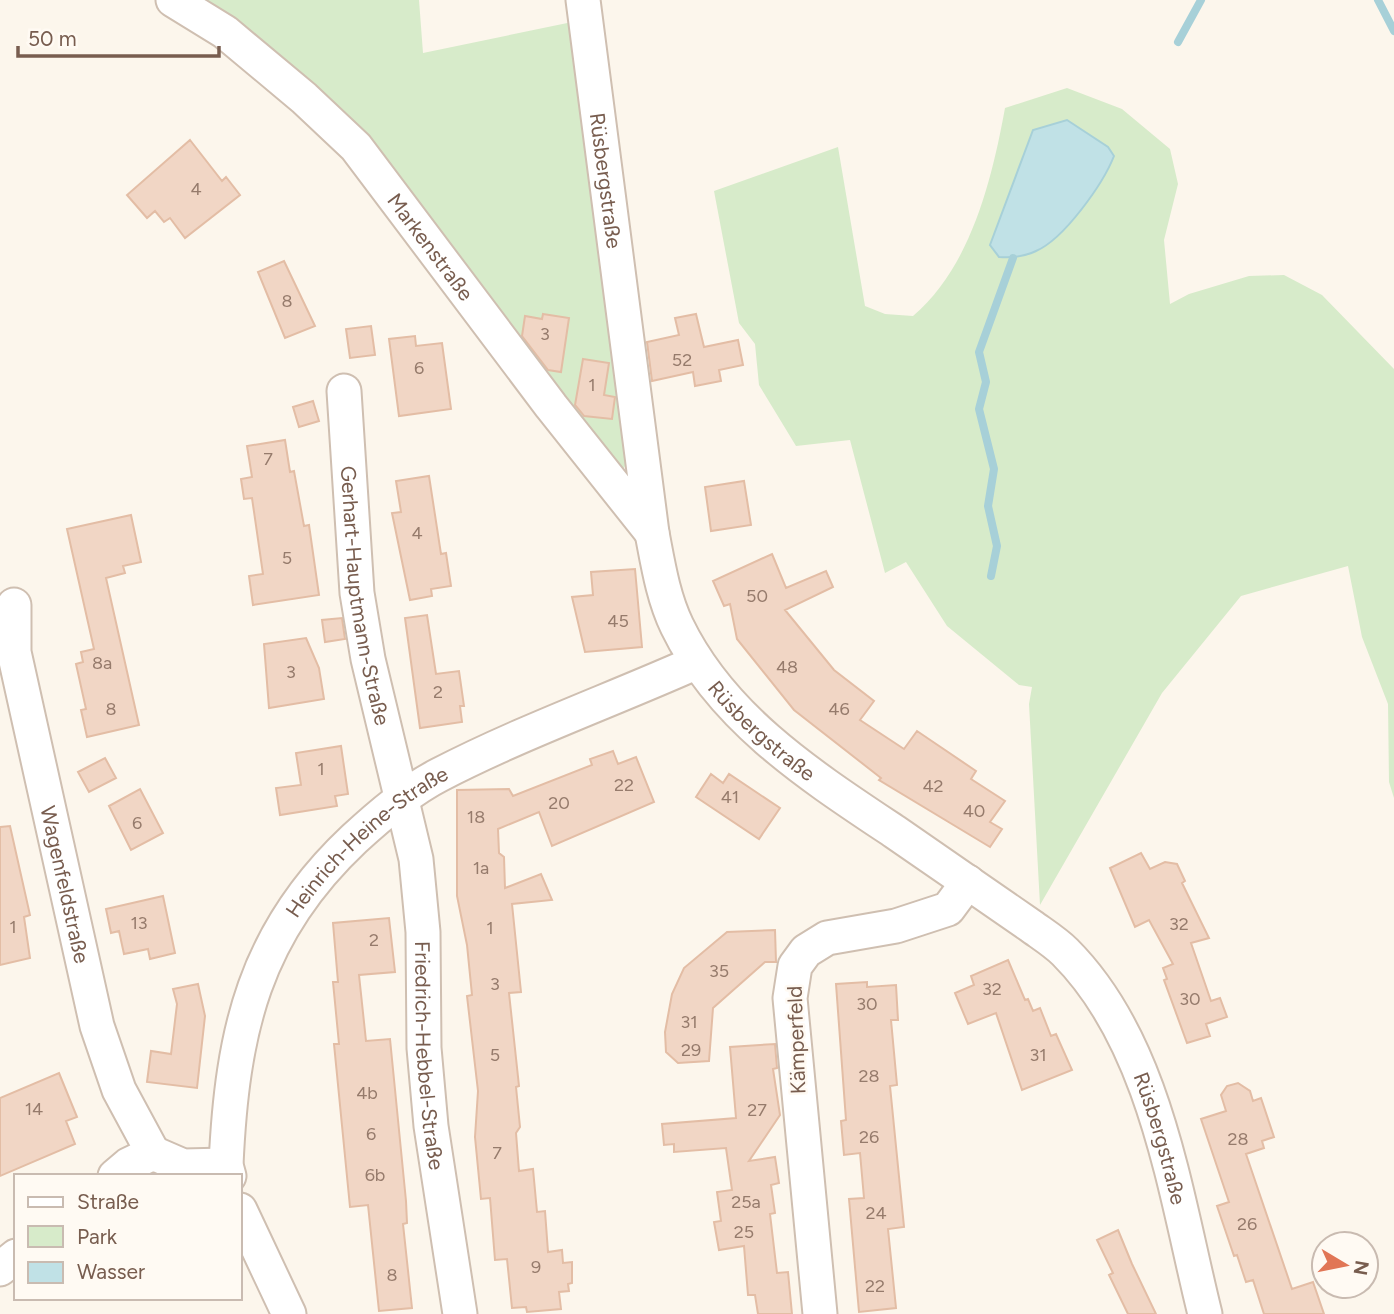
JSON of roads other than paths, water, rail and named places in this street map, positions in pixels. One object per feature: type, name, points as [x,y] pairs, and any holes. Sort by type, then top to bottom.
[{"type":"street","name":"Markenstraße","points":[[173,0],[225,32],[304,98],[356,147],[551,406],[652,533]]},
{"type":"street","name":"Rüsbergstraße","points":[[583,0],[652,533],[660,579],[676,624],[697,662],[737,711],[778,750],[1065,952],[1125,1038],[1151,1097],[1205,1314]]},
{"type":"street","name":"Gerhart-Hauptmann-Straße","points":[[344,391],[357,593],[368,659],[402,798]]},
{"type":"street","name":"Wagenfeldstraße","points":[[14,605],[14,652],[97,1026],[119,1090],[153,1153]]},
{"type":"street","name":"Heinrich-Heine-Straße","points":[[228,1170],[230,1092],[240,1036],[250,1000],[281,930],[324,867],[402,798],[438,775],[697,662]]},
{"type":"street","name":"Friedrich-Hebbel-Straße","points":[[402,798],[415,859],[424,932],[424,1048],[431,1126],[460,1314]]},
{"type":"street","name":"Kämperfeld","points":[[820,1314],[790,998],[795,966],[806,951],[827,938],[896,926],[948,909],[968,882]]},
{"type":"street","points":[[117,1174],[128,1165],[153,1153],[183,1166],[228,1170]]},
{"type":"street","points":[[242,1214],[289,1314]]},
{"type":"street","points":[[0,1269],[14,1258]]},
{"type":"water","points":[[1067,120],[1108,147],[1114,156],[1109,168],[1081,210],[1047,245],[1027,255],[999,257],[990,245],[1033,130]]},
{"type":"waterway","points":[[1178,42],[1201,0]]},
{"type":"waterway","points":[[1378,0],[1394,31]]},
{"type":"waterway","points":[[991,576],[997,546],[988,506],[994,469],[979,409],[986,382],[979,352],[1013,258]]}]
